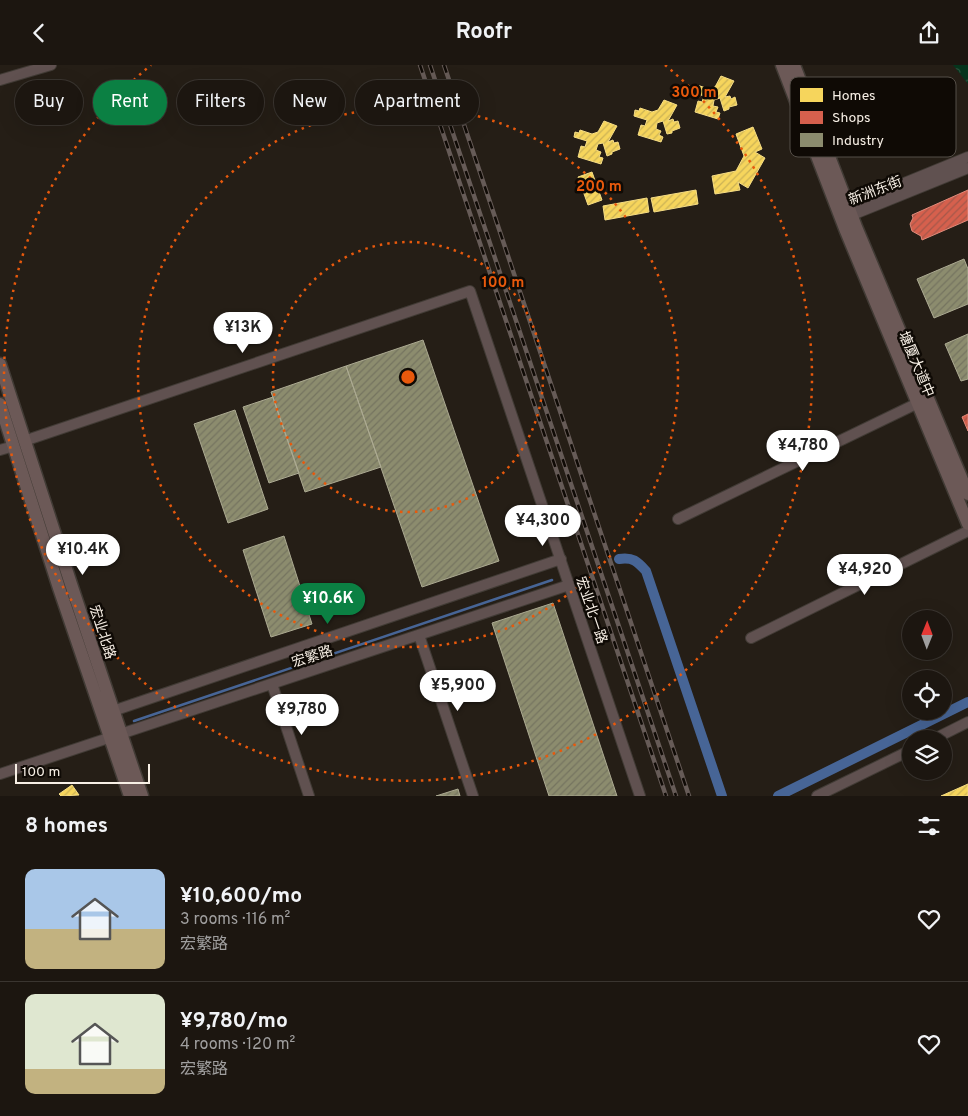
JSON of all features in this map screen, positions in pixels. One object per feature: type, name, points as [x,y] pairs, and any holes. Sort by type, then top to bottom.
[{"type":"main road","points":[[782,65],[790,83]]},
{"type":"main road","points":[[794,65],[798,77]]},
{"type":"main road","points":[[822,157],[846,212]]},
{"type":"main road","points":[[827,157],[846,212]]},
{"type":"main road","name":"塘厦大道中","points":[[846,212],[918,403],[968,524]]},
{"type":"main road","name":"塘厦大道中","points":[[846,212],[968,494]]},
{"type":"main road","name":"宏业北路","points":[[0,364],[19,443],[108,712],[130,796]]},
{"type":"main road","name":"宏业北路","points":[[0,404],[19,443]]},
{"type":"main road","name":"宏业北路","points":[[115,735],[142,796]]},
{"type":"street","points":[[0,80],[51,65]]},
{"type":"street","name":"新洲东街","points":[[846,212],[968,157]]},
{"type":"street","name":"新洲东街","points":[[846,212],[968,168]]},
{"type":"street","name":"宏业北一路","points":[[19,443],[470,291],[640,796]]},
{"type":"street","points":[[678,519],[918,403]]},
{"type":"street","points":[[0,450],[19,443]]},
{"type":"street","points":[[751,638],[968,531]]},
{"type":"street","points":[[108,712],[561,559]]},
{"type":"street","name":"宏繁路","points":[[0,774],[569,585]]},
{"type":"street","points":[[419,635],[473,796]]},
{"type":"street","points":[[272,684],[309,796]]},
{"type":"street","points":[[952,730],[968,722]]},
{"type":"street","points":[[817,796],[902,754]]},
{"type":"green space","points":[[953,65],[968,65],[968,84]]},
{"type":"building: Homes","points":[[721,76],[734,81],[725,97],[730,96],[731,99],[735,97],[737,105],[729,107],[729,109],[724,111],[720,98],[714,100],[713,106],[718,107],[716,112],[720,113],[718,119],[695,112],[698,101],[702,102],[704,96],[691,92],[692,87],[696,88],[697,85],[709,89],[715,87]]},
{"type":"building: Homes","points":[[664,100],[677,105],[668,121],[673,119],[674,122],[678,121],[680,128],[667,134],[663,121],[657,123],[656,129],[661,131],[659,135],[663,137],[661,142],[638,135],[641,125],[645,126],[647,120],[634,116],[635,110],[639,111],[640,108],[652,112],[658,110]]},
{"type":"building: Homes","points":[[604,121],[617,126],[608,142],[613,140],[614,143],[618,142],[620,149],[607,156],[603,143],[598,144],[596,150],[601,152],[599,157],[603,158],[601,164],[578,157],[581,146],[585,147],[587,141],[574,137],[575,132],[579,133],[580,130],[592,134],[598,132]]},
{"type":"building: Homes","points":[[753,127],[762,149],[755,152],[765,158],[748,188],[738,182],[740,190],[715,194],[712,176],[736,171],[744,156],[736,134]]},
{"type":"building: Homes","points":[[592,172],[602,200],[588,205],[578,177]]},
{"type":"building: Homes","points":[[696,190],[698,204],[654,212],[651,198]]},
{"type":"building: Homes","points":[[647,198],[649,212],[605,220],[603,206]]},
{"type":"building: Homes","points":[[968,784],[968,796],[941,796]]},
{"type":"building: Homes","points":[[72,785],[79,795],[61,796],[59,794]]},
{"type":"building: Shops","points":[[968,190],[968,220],[922,240],[921,236],[912,231],[910,224],[913,218],[912,215]]},
{"type":"building: Shops","points":[[968,414],[968,431],[962,417]]},
{"type":"building: Industry","points":[[964,259],[968,269],[968,304],[934,318],[917,279]]},
{"type":"building: Industry","points":[[968,334],[968,379],[961,381],[945,344]]},
{"type":"building: Industry","points":[[423,340],[499,561],[422,587],[346,366]]},
{"type":"building: Industry","points":[[346,366],[381,467],[305,492],[271,392]]},
{"type":"building: Industry","points":[[273,397],[299,473],[269,483],[243,407]]},
{"type":"building: Industry","points":[[235,410],[268,509],[228,523],[194,424]]},
{"type":"building: Industry","points":[[284,536],[312,624],[271,637],[243,550]]},
{"type":"building: Industry","points":[[553,603],[617,796],[549,796],[492,623]]},
{"type":"building: Industry","points":[[458,789],[460,796],[436,796]]},
{"type":"waterway","points":[[619,559],[634,561],[646,571],[722,796]]},
{"type":"waterway","points":[[134,721],[552,580]]},
{"type":"waterway","points":[[778,796],[968,702]]},
{"type":"railway","points":[[420,65],[666,796]]},
{"type":"railway","points":[[430,65],[676,796]]},
{"type":"railway","points":[[444,65],[689,796]]}]
